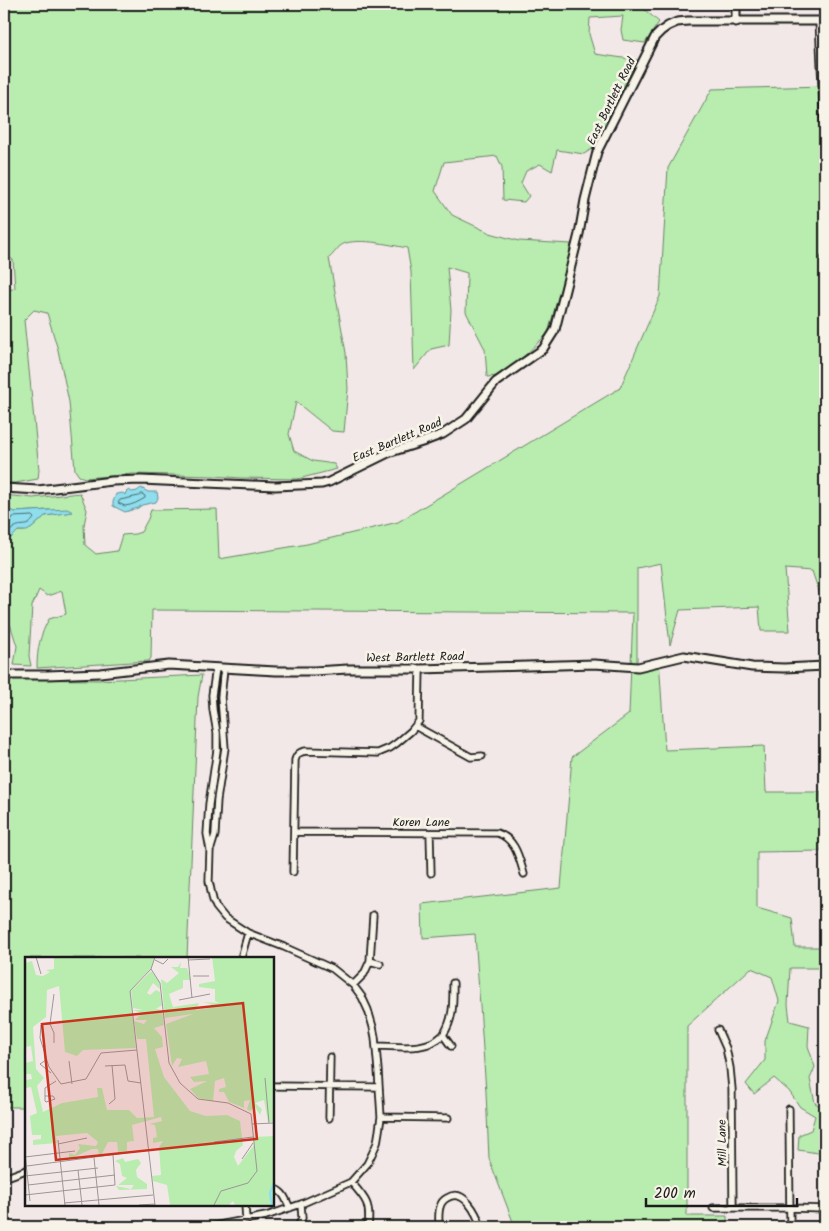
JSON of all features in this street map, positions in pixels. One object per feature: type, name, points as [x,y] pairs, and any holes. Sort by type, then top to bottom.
[{"type":"street","points":[[736,4],[736,22]]},
{"type":"street","points":[[822,21],[825,151]]},
{"type":"street","name":"East Bartlett Road","points":[[4,488],[38,490],[112,481],[141,480],[275,486],[322,484],[388,453],[443,434],[466,419],[496,382],[543,349],[555,330],[598,152],[656,37],[661,31],[677,22],[822,21]]},
{"type":"street","name":"West Bartlett Road","points":[[4,675],[100,673],[169,665],[276,672],[594,664],[638,667],[684,656],[752,667],[825,666]]},
{"type":"street","points":[[208,1227],[222,1226],[266,1216],[301,1204],[351,1182],[367,1164],[372,1154],[378,1137],[381,1117],[373,1027],[362,997],[353,985],[333,969],[248,934],[225,918],[216,907],[209,881],[210,850],[207,834],[209,804],[217,750],[212,710],[216,668]]},
{"type":"street","points":[[210,850],[214,835],[225,748],[220,697],[224,669]]},
{"type":"street","points":[[293,872],[295,760],[297,754],[306,751],[378,753],[390,748],[411,731],[419,721],[420,669]]},
{"type":"street","points":[[212,695],[220,697]]},
{"type":"street","points":[[415,726],[471,757],[482,756]]},
{"type":"street","points":[[208,826],[215,827]]},
{"type":"street","name":"Koren Lane","points":[[294,832],[497,833],[511,842],[524,874]]},
{"type":"street","points":[[430,833],[431,873]]},
{"type":"street","points":[[353,985],[364,974],[370,961],[373,915]]},
{"type":"street","points":[[241,957],[248,934]]},
{"type":"street","points":[[370,961],[380,964]]},
{"type":"street","points":[[376,1046],[415,1046],[430,1044],[440,1039],[449,1026],[452,1017],[452,983]]},
{"type":"street","name":"Mill Lane","points":[[718,1030],[726,1048],[732,1089],[733,1207]]},
{"type":"street","points":[[443,1035],[451,1046]]},
{"type":"street","points":[[329,1118],[330,1057]]},
{"type":"street","points":[[274,1086],[379,1087]]},
{"type":"street","points":[[790,1109],[790,1227]]},
{"type":"street","points":[[381,1117],[448,1118]]},
{"type":"street","points":[[4,1178],[25,1170]]},
{"type":"street","points":[[351,1182],[366,1200],[369,1213],[368,1227]]},
{"type":"street","points":[[274,1188],[282,1192],[290,1208]]},
{"type":"street","points":[[439,1227],[440,1207],[443,1201],[452,1196],[462,1197],[469,1204],[481,1227]]},
{"type":"street","points":[[298,1227],[302,1218],[301,1204]]},
{"type":"street","points":[[245,1206],[246,1220]]},
{"type":"street","points":[[713,1208],[825,1209]]},
{"type":"green space","points":[[4,4],[638,4],[659,22],[645,43],[623,40],[621,30],[623,16],[590,18],[589,34],[595,54],[637,60],[592,149],[584,154],[557,150],[552,171],[540,164],[526,171],[521,183],[529,196],[524,202],[503,200],[502,167],[497,156],[444,162],[435,191],[452,215],[490,233],[519,241],[571,244],[548,333],[513,367],[498,376],[487,377],[485,349],[466,312],[467,273],[447,267],[451,310],[449,345],[431,349],[414,370],[411,272],[407,248],[363,241],[346,243],[340,246],[329,258],[346,353],[348,389],[344,432],[332,431],[296,402],[289,434],[294,451],[313,461],[334,464],[337,469],[298,479],[133,474],[85,478],[79,476],[75,470],[69,402],[58,350],[47,313],[34,310],[24,320],[39,470],[38,479],[4,483],[4,292],[15,288],[13,260],[4,253],[7,225],[4,202]]},
{"type":"green space","points":[[825,86],[825,598],[821,598],[812,571],[785,569],[790,631],[761,631],[759,607],[680,610],[670,645],[661,563],[637,568],[637,663],[659,659],[665,750],[764,746],[766,792],[821,792],[822,851],[757,852],[757,908],[792,918],[795,947],[825,947],[825,968],[790,968],[788,1005],[790,1021],[809,1026],[808,1046],[815,1067],[810,1079],[815,1103],[825,1109],[825,1154],[798,1150],[799,1135],[811,1130],[815,1116],[800,1107],[789,1091],[774,1078],[754,1094],[746,1084],[765,1060],[765,1041],[779,1001],[772,977],[751,968],[687,1026],[687,1216],[727,1216],[727,1227],[515,1227],[489,1159],[475,934],[423,938],[422,904],[561,888],[572,757],[629,714],[633,613],[152,610],[151,658],[149,661],[37,668],[40,642],[49,619],[66,614],[62,591],[47,596],[39,590],[32,606],[29,656],[31,666],[14,665],[17,646],[10,624],[4,620],[4,540],[12,537],[18,531],[32,528],[45,516],[72,512],[49,510],[6,511],[4,523],[4,495],[33,498],[80,493],[87,510],[84,525],[85,545],[96,554],[117,551],[122,535],[141,532],[151,510],[217,509],[219,559],[307,544],[398,522],[620,388],[660,296],[668,168],[712,89]]},
{"type":"green space","points":[[202,675],[198,697],[187,957],[25,957],[25,1107],[4,1107],[4,679],[98,680]]},
{"type":"water","points":[[141,488],[148,492],[157,492],[158,498],[156,502],[125,512],[113,506],[116,494],[123,493],[125,495],[129,490],[132,492]]},
{"type":"water","points":[[8,509],[15,512],[67,509],[73,512],[45,516],[27,531],[18,531],[12,537],[4,540],[4,523]]}]
